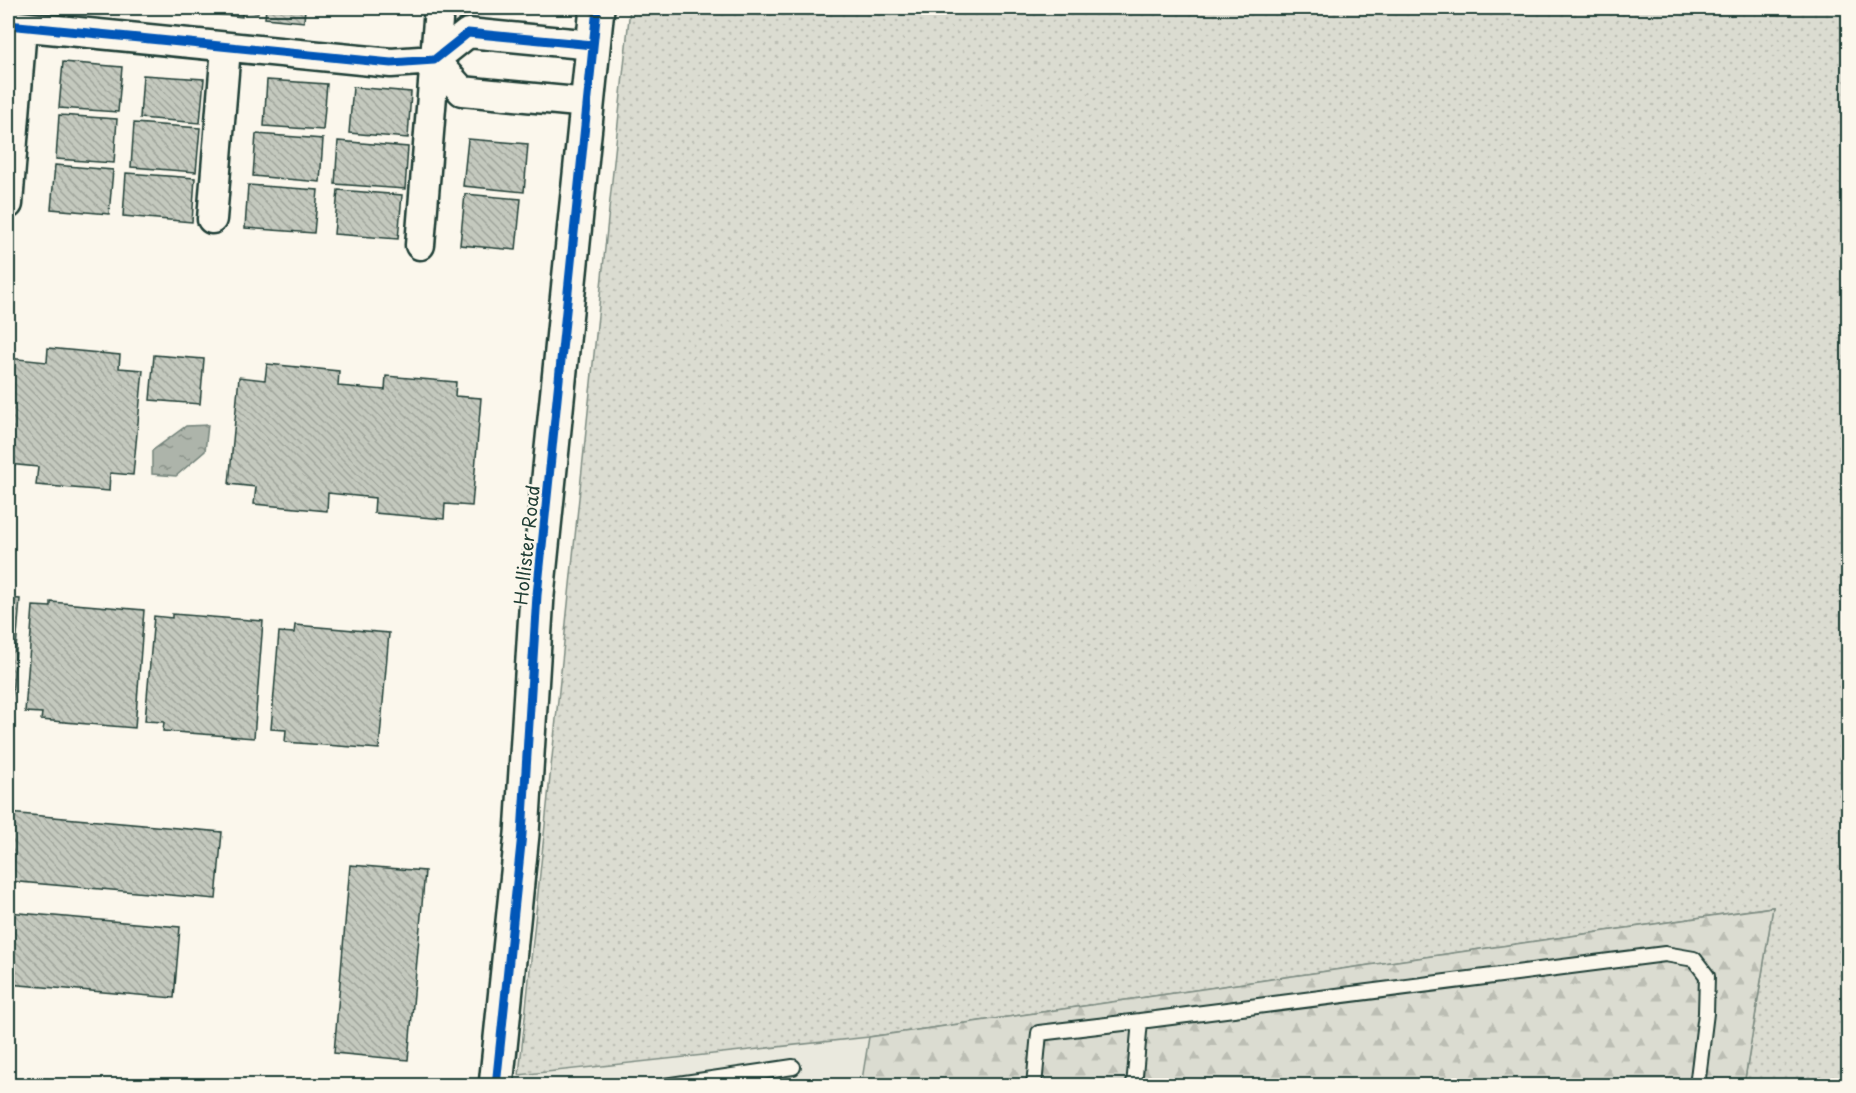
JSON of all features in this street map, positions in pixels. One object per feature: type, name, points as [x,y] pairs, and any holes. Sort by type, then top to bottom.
[{"type":"street","points":[[420,245],[439,8]]},
{"type":"street","name":"Hollister Road","points":[[496,1086],[522,834],[537,595],[597,8]]},
{"type":"street","points":[[8,204],[15,26],[391,63],[434,60],[468,33],[593,45]]},
{"type":"street","points":[[212,219],[226,48]]},
{"type":"street","points":[[434,60],[462,91],[588,104]]},
{"type":"lane","points":[[1034,1086],[1039,1033],[1665,954],[1694,959],[1707,976],[1707,1013],[1698,1086]]},
{"type":"lane","points":[[1134,1086],[1140,1022]]},
{"type":"lane","points":[[664,1086],[793,1067]]},
{"type":"shaded area","points":[[869,1037],[861,1085],[518,1086],[519,1075]]},
{"type":"green space","points":[[630,8],[1848,8],[1848,1085],[1744,1085],[1773,907],[869,1037],[519,1075]]},
{"type":"green space","points":[[1773,907],[1744,1085],[861,1086],[869,1037]]},
{"type":"water","points":[[208,425],[205,451],[176,476],[152,474],[152,451],[186,426]]},
{"type":"building","points":[[166,8],[210,8],[209,13]]},
{"type":"building","points":[[217,8],[258,8],[258,13],[242,11],[242,17],[216,14]]},
{"type":"building","points":[[266,8],[305,8],[304,22],[265,18]]},
{"type":"building","points":[[63,62],[122,67],[118,112],[59,108]]},
{"type":"building","points":[[143,75],[204,79],[200,123],[140,118]]},
{"type":"building","points":[[267,80],[327,84],[323,130],[264,126]]},
{"type":"building","points":[[353,87],[411,92],[408,138],[349,133]]},
{"type":"building","points":[[59,115],[117,119],[114,163],[56,159]]},
{"type":"building","points":[[134,123],[200,128],[196,172],[131,167]]},
{"type":"building","points":[[256,134],[323,139],[320,182],[253,176]]},
{"type":"building","points":[[468,139],[528,144],[524,192],[463,186]]},
{"type":"building","points":[[338,141],[408,147],[405,189],[335,184]]},
{"type":"building","points":[[55,165],[113,170],[109,214],[51,209]]},
{"type":"building","points":[[126,173],[195,178],[192,222],[123,216]]},
{"type":"building","points":[[248,185],[318,190],[314,233],[245,228]]},
{"type":"building","points":[[338,190],[402,195],[398,239],[334,234]]},
{"type":"building","points":[[465,194],[521,199],[516,250],[460,245]]},
{"type":"building","points":[[48,348],[120,355],[119,368],[143,370],[133,475],[110,473],[109,491],[36,485],[38,467],[8,464],[8,358],[47,362]]},
{"type":"building","points":[[154,355],[204,359],[200,404],[150,400]]},
{"type":"building","points":[[267,364],[339,371],[338,386],[385,390],[386,376],[456,382],[455,396],[481,398],[472,506],[445,504],[444,519],[374,513],[375,498],[328,493],[327,511],[254,504],[256,487],[229,484],[239,377],[265,380]]},
{"type":"building","points":[[8,598],[20,599],[11,712],[8,712]]},
{"type":"building","points":[[51,602],[144,610],[135,728],[41,720],[42,713],[25,712],[33,606],[51,607]]},
{"type":"building","points":[[172,614],[263,621],[254,738],[163,731],[164,722],[145,721],[154,616],[172,618]]},
{"type":"building","points":[[295,625],[389,633],[379,749],[285,742],[286,730],[271,729],[279,632],[294,633]]},
{"type":"building","points":[[8,813],[222,832],[216,899],[8,881]]},
{"type":"building","points":[[350,865],[425,871],[408,1060],[334,1053]]},
{"type":"building","points":[[8,912],[180,927],[174,998],[8,984]]},
{"type":"cycle path","points":[[496,1086],[522,834],[537,595],[597,8]]},
{"type":"cycle path","points":[[8,25],[391,63],[434,60],[468,33],[593,45]]}]
